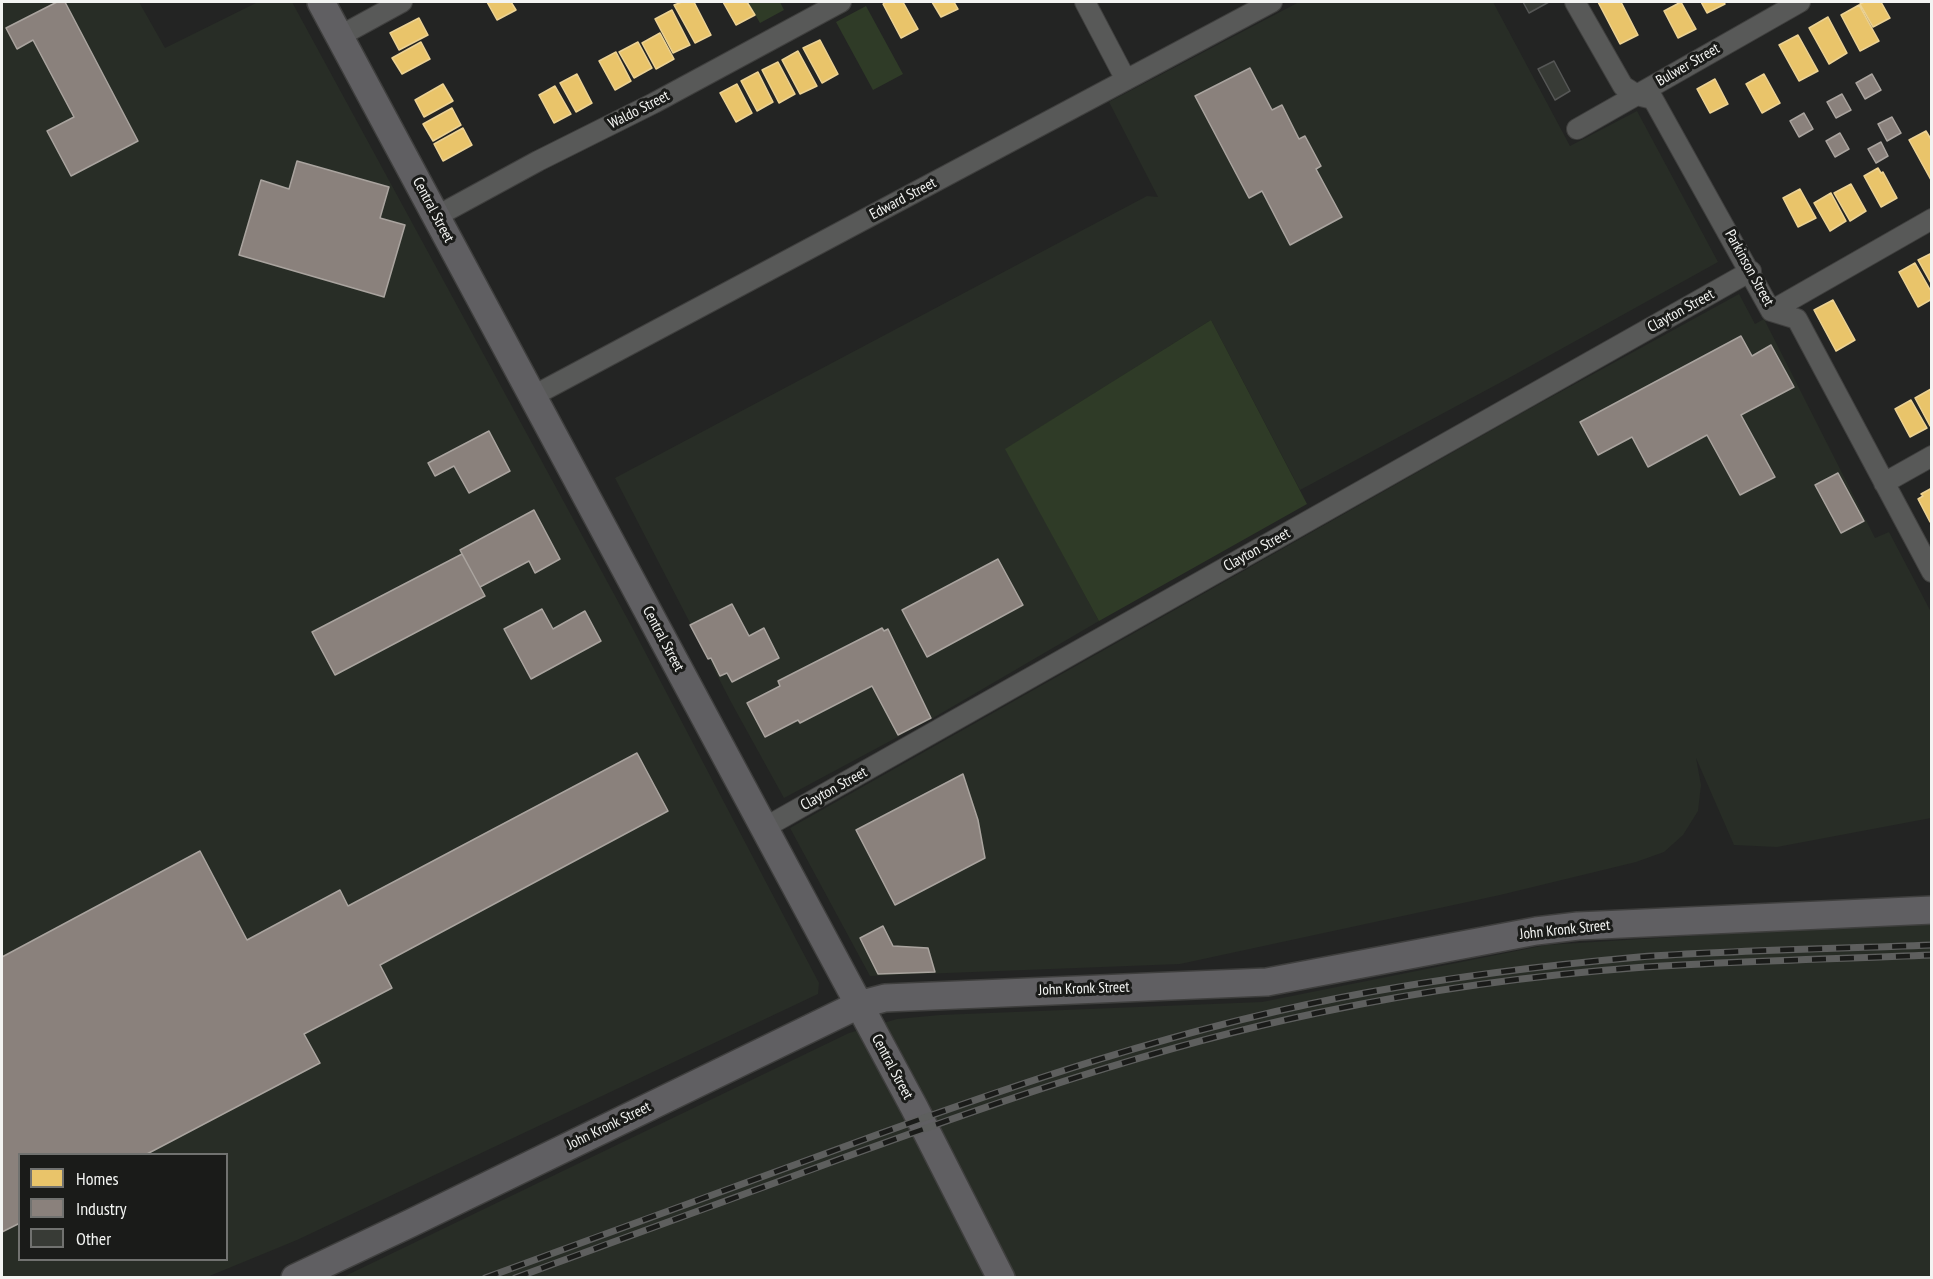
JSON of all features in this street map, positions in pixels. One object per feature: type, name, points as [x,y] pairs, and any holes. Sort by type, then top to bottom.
[{"type":"street","name":"Central Street","points":[[321,2],[914,1107],[1001,1278]]},
{"type":"street","points":[[340,36],[402,2]]},
{"type":"street","name":"Waldo Street","points":[[437,216],[841,2]]},
{"type":"street","points":[[1085,2],[1126,80]]},
{"type":"street","name":"Edward Street","points":[[533,396],[1272,2]]},
{"type":"street","name":"Parkinson Street","points":[[1575,2],[1623,86],[1653,99],[1771,311],[1797,319],[1932,572]]},
{"type":"street","name":"Bulwer Street","points":[[1577,129],[1800,2]]},
{"type":"street","points":[[1771,311],[1932,219]]},
{"type":"street","name":"Clayton Street","points":[[764,828],[1751,272]]},
{"type":"street","points":[[1884,483],[1932,456]]},
{"type":"street","name":"John Kronk Street","points":[[295,1278],[858,1005],[885,998],[1267,982],[1525,933],[1578,926],[1932,910]]},
{"type":"shaded area","points":[[2,2],[139,2],[165,48],[258,2],[292,2],[633,629],[819,983],[818,994],[297,1240],[207,1277],[2,1278]]},
{"type":"shaded area","points":[[1299,2],[1493,2],[1570,146],[1637,111],[1718,262],[1300,490],[1211,320],[1006,449],[1099,621],[933,718],[784,798],[731,702],[615,478],[1147,196],[1158,197],[1109,102]]},
{"type":"shaded area","points":[[1739,294],[1755,324],[1764,319],[1875,538],[1889,532],[1931,612],[1931,818],[1777,847],[1734,845],[1696,758],[1701,785],[1698,811],[1683,835],[1664,852],[1636,862],[1500,895],[1180,964],[870,976],[790,828],[1524,412]]},
{"type":"shaded area","points":[[1931,921],[1931,1277],[341,1278],[849,1033],[897,1019],[940,1015],[1262,1002],[1546,945]]},
{"type":"green space","points":[[748,2],[780,2],[784,10],[760,23]]},
{"type":"green space","points":[[866,6],[903,74],[873,90],[836,22]]},
{"type":"green space","points":[[1211,320],[1307,504],[1099,621],[1005,449]]},
{"type":"building: Homes","points":[[487,2],[511,2],[516,10],[497,20]]},
{"type":"building: Homes","points":[[694,2],[711,35],[695,43],[674,5]]},
{"type":"building: Homes","points":[[723,2],[747,2],[755,15],[736,25]]},
{"type":"building: Homes","points":[[903,2],[918,29],[901,38],[883,4]]},
{"type":"building: Homes","points":[[932,2],[954,2],[958,9],[941,17]]},
{"type":"building: Homes","points":[[1598,2],[1621,2],[1638,35],[1620,44]]},
{"type":"building: Homes","points":[[1681,2],[1696,29],[1678,38],[1664,11]]},
{"type":"building: Homes","points":[[1701,2],[1724,2],[1725,4],[1707,13]]},
{"type":"building: Homes","points":[[1881,2],[1890,18],[1873,27],[1860,4]]},
{"type":"building: Homes","points":[[1859,5],[1879,41],[1860,51],[1841,15]]},
{"type":"building: Homes","points":[[672,10],[690,45],[673,53],[655,19]]},
{"type":"building: Homes","points":[[1828,17],[1847,53],[1829,64],[1809,28]]},
{"type":"building: Homes","points":[[419,18],[428,35],[399,50],[390,33]]},
{"type":"building: Homes","points":[[660,33],[674,59],[656,69],[642,43]]},
{"type":"building: Homes","points":[[1798,35],[1818,71],[1799,81],[1779,45]]},
{"type":"building: Homes","points":[[820,40],[838,74],[822,83],[803,48]]},
{"type":"building: Homes","points":[[421,42],[430,59],[402,74],[392,58]]},
{"type":"building: Homes","points":[[638,42],[652,68],[634,78],[619,52]]},
{"type":"building: Homes","points":[[798,51],[817,86],[800,94],[782,60]]},
{"type":"building: Homes","points":[[616,52],[631,81],[615,90],[599,61]]},
{"type":"building: Homes","points":[[778,62],[795,94],[779,103],[762,70]]},
{"type":"building: Homes","points":[[758,72],[773,102],[757,111],[741,81]]},
{"type":"building: Homes","points":[[577,74],[592,103],[576,112],[560,83]]},
{"type":"building: Homes","points":[[1764,74],[1780,103],[1762,113],[1746,84]]},
{"type":"building: Homes","points":[[1715,79],[1728,104],[1710,113],[1697,89]]},
{"type":"building: Homes","points":[[443,84],[453,101],[424,117],[415,100]]},
{"type":"building: Homes","points":[[737,84],[752,113],[736,122],[720,93]]},
{"type":"building: Homes","points":[[555,86],[571,114],[554,123],[539,95]]},
{"type":"building: Homes","points":[[452,108],[461,125],[433,141],[423,124]]},
{"type":"building: Homes","points":[[463,128],[472,145],[443,161],[434,144]]},
{"type":"building: Homes","points":[[1926,131],[1932,141],[1931,180],[1909,140]]},
{"type":"building: Homes","points":[[1878,168],[1881,173],[1883,172],[1897,198],[1881,207],[1864,176]]},
{"type":"building: Homes","points":[[1851,184],[1866,211],[1850,221],[1834,193]]},
{"type":"building: Homes","points":[[1800,189],[1816,218],[1798,227],[1783,198]]},
{"type":"building: Homes","points":[[1831,193],[1846,221],[1830,231],[1814,203]]},
{"type":"building: Homes","points":[[1932,253],[1932,285],[1918,260]]},
{"type":"building: Homes","points":[[1915,263],[1932,293],[1932,299],[1918,307],[1899,272]]},
{"type":"building: Homes","points":[[1833,300],[1855,340],[1836,351],[1814,310]]},
{"type":"building: Homes","points":[[1931,389],[1932,425],[1930,426],[1915,398]]},
{"type":"building: Homes","points":[[1911,400],[1927,428],[1910,437],[1895,409]]},
{"type":"building: Homes","points":[[1932,488],[1932,521],[1930,522],[1918,499],[1923,496],[1921,494]]},
{"type":"building: Industry","points":[[57,2],[65,2],[138,141],[71,176],[47,131],[74,117],[33,40],[17,49],[6,28]]},
{"type":"building: Industry","points":[[1250,68],[1272,110],[1282,105],[1299,139],[1305,136],[1321,166],[1316,169],[1342,217],[1290,245],[1262,191],[1249,198],[1195,96]]},
{"type":"building: Industry","points":[[1872,74],[1881,90],[1865,99],[1856,83]]},
{"type":"building: Industry","points":[[1842,94],[1851,110],[1836,118],[1827,102]]},
{"type":"building: Industry","points":[[1804,113],[1813,129],[1799,137],[1790,121]]},
{"type":"building: Industry","points":[[1892,117],[1901,133],[1887,141],[1878,124]]},
{"type":"building: Industry","points":[[1840,133],[1849,149],[1835,157],[1826,141]]},
{"type":"building: Industry","points":[[1881,142],[1888,156],[1876,163],[1868,149]]},
{"type":"building: Industry","points":[[297,161],[389,187],[380,218],[405,225],[384,297],[239,255],[261,180],[289,189]]},
{"type":"building: Industry","points":[[1741,336],[1752,356],[1771,345],[1794,387],[1741,415],[1775,477],[1740,495],[1707,435],[1648,467],[1632,437],[1598,455],[1580,422]]},
{"type":"building: Industry","points":[[489,431],[510,471],[469,493],[454,466],[435,476],[428,463]]},
{"type":"building: Industry","points":[[1838,473],[1864,521],[1841,533],[1815,485]]},
{"type":"building: Industry","points":[[534,510],[560,559],[535,573],[529,561],[480,587],[460,550]]},
{"type":"building: Industry","points":[[462,554],[485,596],[335,675],[312,632]]},
{"type":"building: Industry","points":[[998,559],[1023,605],[927,657],[902,610]]},
{"type":"building: Industry","points":[[732,604],[749,636],[764,628],[779,658],[732,682],[727,673],[720,676],[690,625]]},
{"type":"building: Industry","points":[[542,609],[553,629],[585,611],[601,641],[531,679],[504,629]]},
{"type":"building: Industry","points":[[882,628],[884,631],[888,629],[931,718],[898,735],[872,686],[800,723],[798,720],[765,737],[747,703],[780,686],[778,681]]},
{"type":"building: Industry","points":[[637,753],[668,811],[380,965],[392,988],[304,1034],[320,1063],[149,1153],[18,1153],[18,1224],[2,1232],[2,957],[200,851],[247,940],[340,890],[348,906]]},
{"type":"building: Industry","points":[[963,774],[978,820],[985,858],[895,905],[856,830]]},
{"type":"building: Industry","points":[[883,926],[893,946],[928,948],[935,972],[878,974],[860,938]]},
{"type":"building: Other","points":[[1523,2],[1549,2],[1529,13]]},
{"type":"building: Other","points":[[1554,61],[1570,91],[1555,100],[1538,69]]},
{"type":"railway","points":[[485,1278],[969,1102],[1101,1059],[1234,1021],[1370,992],[1437,981],[1605,960],[1712,953],[1932,945]]},
{"type":"railway","points":[[515,1278],[840,1159],[1076,1077],[1196,1042],[1317,1013],[1398,997],[1563,974],[1681,965],[1932,955]]}]
